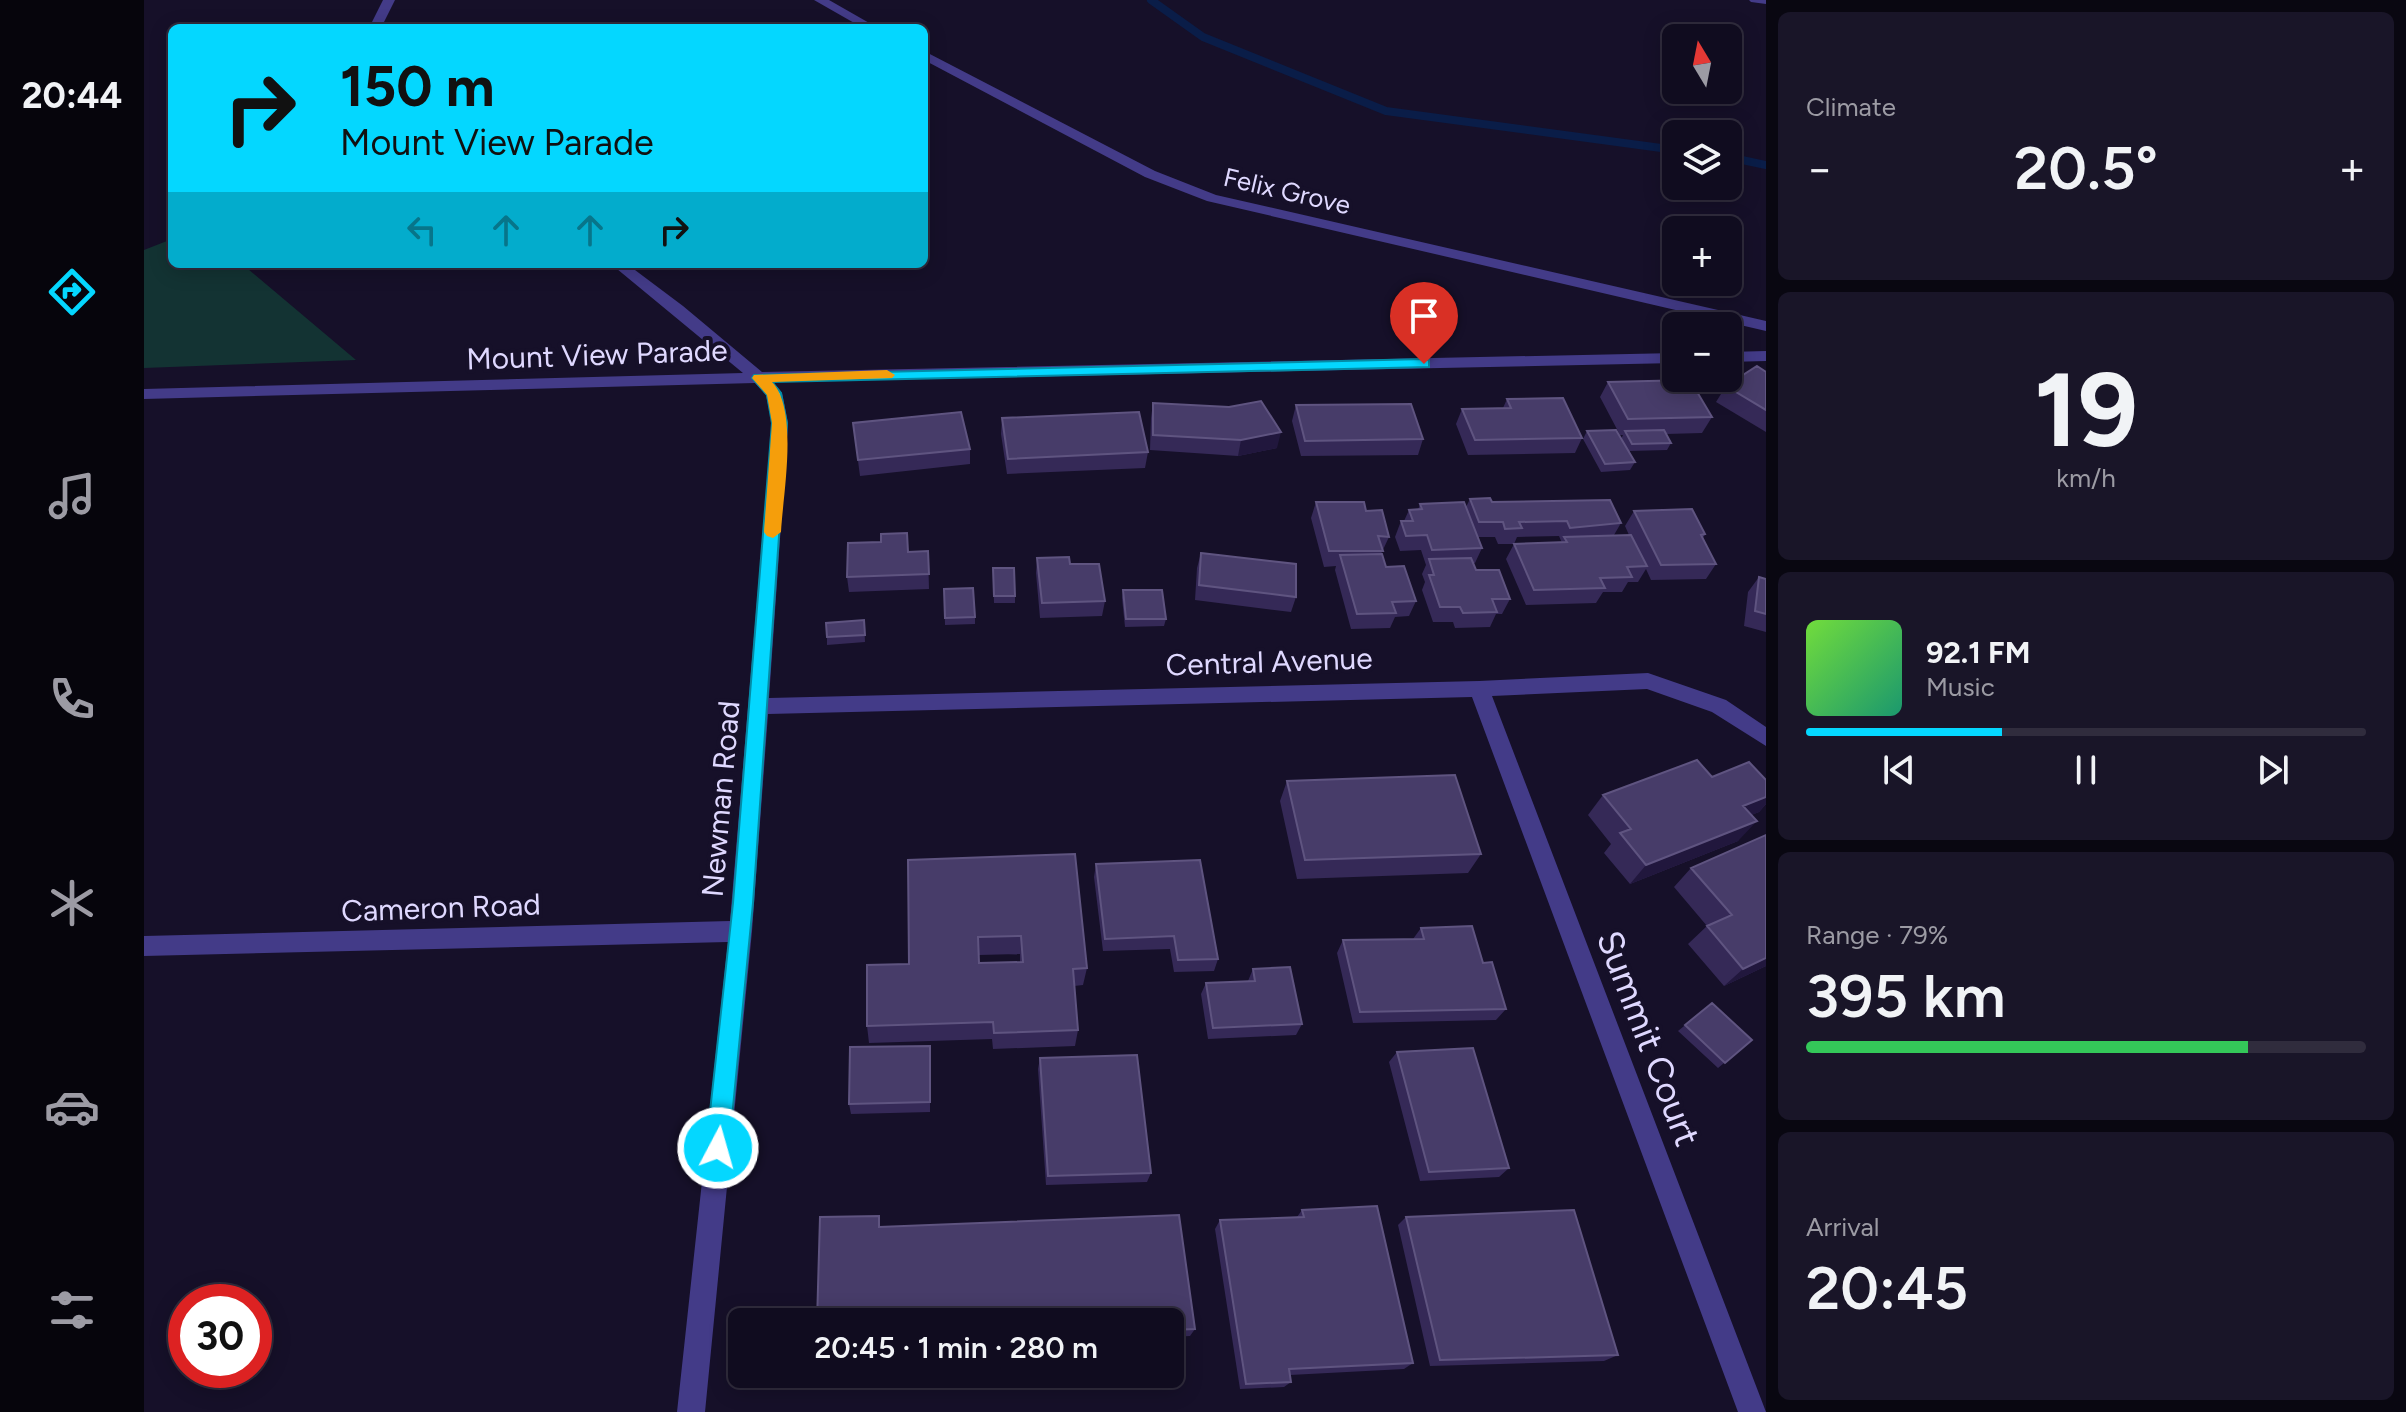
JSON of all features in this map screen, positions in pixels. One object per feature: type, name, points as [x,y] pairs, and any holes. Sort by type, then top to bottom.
[{"type":"street","points":[[377,24],[389,0]]},
{"type":"street","points":[[820,0],[865,24]]},
{"type":"street","points":[[1755,0],[1766,1]]},
{"type":"street","name":"Felix Grove","points":[[928,57],[1181,188],[1212,198],[1766,326]]},
{"type":"street","name":"Newman Road","points":[[623,268],[678,309],[759,378],[774,393],[780,423],[741,931],[691,1412]]},
{"type":"street","points":[[1666,302],[1673,312]]},
{"type":"street","points":[[1742,357],[1766,356]]},
{"type":"street","name":"Mount View Parade","points":[[144,394],[1662,358]]},
{"type":"street","name":"Central Avenue","points":[[759,706],[1479,689],[1648,681],[1719,706],[1766,738]]},
{"type":"street","name":"Summit Court","points":[[1479,689],[1752,1412]]},
{"type":"street","name":"Cameron Road","points":[[144,946],[741,931]]},
{"type":"green space","points":[[168,241],[168,268],[247,268],[356,360],[144,368],[144,250]]},
{"type":"building","points":[[1757,366],[1766,372],[1766,410],[1736,392],[1742,392],[1742,376]]},
{"type":"building","points":[[1662,381],[1662,392],[1697,392],[1712,417],[1628,419],[1608,382]]},
{"type":"building","points":[[1563,398],[1582,438],[1475,440],[1462,409],[1511,408],[1507,399]]},
{"type":"building","points":[[1261,401],[1281,432],[1241,440],[1153,435],[1153,403],[1229,407]]},
{"type":"building","points":[[1411,404],[1423,439],[1305,441],[1296,405]]},
{"type":"building","points":[[961,412],[970,449],[858,460],[853,423]]},
{"type":"building","points":[[1139,412],[1148,452],[1008,459],[1002,418]]},
{"type":"building","points":[[1616,430],[1635,462],[1605,464],[1587,431]]},
{"type":"building","points":[[1664,430],[1671,443],[1632,444],[1625,431]]},
{"type":"building","points":[[1490,498],[1492,502],[1610,500],[1621,523],[1570,528],[1567,521],[1519,522],[1522,528],[1505,529],[1503,522],[1479,522],[1470,499]]},
{"type":"building","points":[[1316,502],[1364,502],[1366,511],[1382,510],[1389,537],[1378,536],[1383,551],[1329,551]]},
{"type":"building","points":[[1464,502],[1482,548],[1432,550],[1427,535],[1406,536],[1401,521],[1413,521],[1409,510],[1422,509],[1420,504]]},
{"type":"building","points":[[1692,509],[1716,564],[1661,565],[1634,511]]},
{"type":"building","points":[[907,533],[908,552],[928,551],[929,574],[847,577],[848,543],[881,542],[881,534]]},
{"type":"building","points":[[1631,535],[1647,566],[1627,567],[1632,577],[1600,578],[1605,588],[1534,590],[1514,544],[1567,542],[1564,537]]},
{"type":"building","points":[[1201,553],[1296,564],[1296,597],[1199,585]]},
{"type":"building","points":[[1382,554],[1386,567],[1404,566],[1416,601],[1392,602],[1396,613],[1357,614],[1340,555]]},
{"type":"building","points":[[1069,557],[1070,564],[1099,564],[1105,601],[1042,603],[1037,558]]},
{"type":"building","points":[[1471,558],[1476,570],[1499,570],[1510,599],[1492,599],[1497,612],[1463,613],[1460,607],[1440,607],[1429,575],[1434,575],[1429,559]]},
{"type":"building","points":[[993,568],[1014,568],[1015,596],[994,596]]},
{"type":"building","points":[[1759,577],[1766,579],[1766,614],[1755,611]]},
{"type":"building","points":[[973,588],[975,617],[945,618],[944,589]]},
{"type":"building","points":[[1123,590],[1162,590],[1166,619],[1126,619]]},
{"type":"building","points":[[864,620],[865,635],[827,637],[826,623]]},
{"type":"building","points":[[1697,760],[1712,777],[1749,762],[1766,780],[1766,797],[1743,806],[1757,821],[1646,865],[1620,833],[1631,829],[1603,795]]},
{"type":"building","points":[[1455,775],[1481,854],[1305,860],[1287,781]]},
{"type":"building","points":[[1766,835],[1766,958],[1743,969],[1707,926],[1732,915],[1691,868]]},
{"type":"building","points":[[1075,854],[1087,968],[1073,969],[1078,1030],[994,1033],[993,1022],[867,1026],[867,965],[909,964],[908,860]],"holes":[[[1021,936],[1023,962],[979,963],[978,937]]]},
{"type":"building","points":[[1200,860],[1218,959],[1178,960],[1174,936],[1105,939],[1096,864]]},
{"type":"building","points":[[1472,926],[1483,963],[1492,962],[1506,1009],[1360,1012],[1343,940],[1424,939],[1421,928]]},
{"type":"building","points":[[1290,967],[1302,1024],[1213,1028],[1206,983],[1255,981],[1253,969]]},
{"type":"building","points":[[1712,1003],[1752,1040],[1725,1063],[1685,1025]]},
{"type":"building","points":[[930,1046],[930,1102],[849,1104],[850,1047]]},
{"type":"building","points":[[1473,1048],[1509,1168],[1429,1172],[1397,1052]]},
{"type":"building","points":[[1137,1055],[1151,1173],[1048,1176],[1040,1058]]},
{"type":"building","points":[[1377,1206],[1413,1363],[1289,1369],[1291,1382],[1246,1384],[1220,1220],[1304,1217],[1302,1210]]},
{"type":"building","points":[[1574,1210],[1618,1355],[1440,1360],[1406,1217]]},
{"type":"building","points":[[1179,1215],[1195,1329],[1184,1329],[1184,1308],[817,1308],[820,1217],[879,1216],[879,1227]]},
{"type":"waterway","points":[[1151,0],[1203,37],[1386,111],[1662,148]]},
{"type":"waterway","points":[[1742,160],[1766,165]]},
{"type":"slow traffic","points":[[773,532],[780,423],[774,393],[759,378],[887,375]]},
{"type":"route","points":[[718,1148],[743,903],[780,423],[774,393],[759,378],[1424,364]]}]
